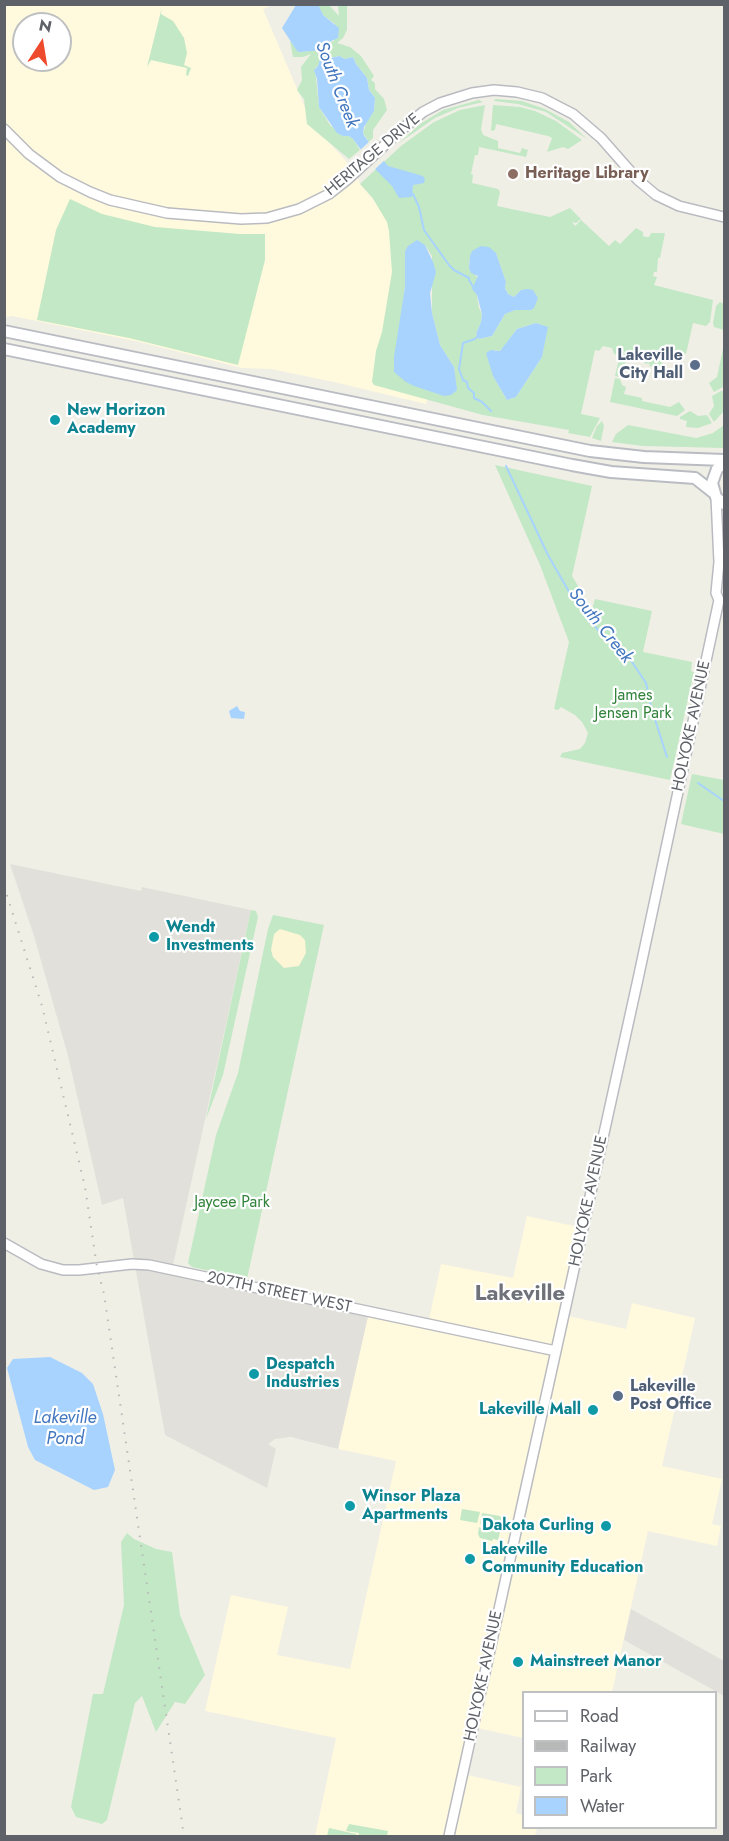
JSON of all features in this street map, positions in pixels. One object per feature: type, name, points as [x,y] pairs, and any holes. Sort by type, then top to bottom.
[{"type":"main road","points":[[4,331],[590,451],[724,462]]},
{"type":"main road","points":[[4,349],[589,469],[695,478],[718,498]]},
{"type":"main road","points":[[718,498],[712,483],[714,474],[724,462]]},
{"type":"street","name":"HERITAGE DRIVE","points":[[4,129],[45,166],[82,189],[123,205],[167,213],[250,219],[275,217],[322,198],[360,169],[423,112],[454,97],[488,91],[524,93],[552,102],[582,121],[608,145],[638,180],[656,195],[679,206],[724,217]]},
{"type":"street","name":"HOLYOKE AVENUE","points":[[449,1836],[722,598],[716,594],[719,562],[718,498]]},
{"type":"street","name":"207TH STREET WEST","points":[[4,1243],[41,1264],[63,1270],[132,1264],[149,1265],[556,1351]]},
{"type":"shaded area","points":[[5,5],[273,5],[263,9],[312,124],[356,172],[360,184],[387,216],[395,278],[429,393],[426,404],[271,369],[242,368],[140,342],[12,316],[5,317]]},
{"type":"shaded area","points":[[10,864],[141,891],[142,887],[251,910],[172,1270],[369,1312],[338,1449],[291,1437],[275,1439],[268,1444],[276,1449],[267,1488],[165,1435],[123,1198],[102,1205],[68,1056],[34,936]]},
{"type":"shaded area","points":[[527,1216],[583,1228],[564,1315],[626,1329],[632,1303],[695,1318],[662,1466],[722,1479],[712,1524],[721,1526],[717,1546],[648,1531],[612,1691],[522,1691],[522,1738],[473,1727],[463,1774],[521,1787],[516,1813],[522,1815],[522,1829],[537,1829],[535,1836],[315,1836],[336,1738],[205,1711],[231,1595],[288,1607],[277,1655],[350,1669],[396,1461],[338,1449],[369,1312],[428,1324],[441,1264],[513,1278]]},
{"type":"shaded area","points":[[631,1609],[724,1661],[724,1696],[717,1691],[624,1640]]},
{"type":"green space","points":[[318,5],[329,5],[339,16],[338,5],[347,5],[347,30],[337,43],[350,47],[361,56],[374,76],[371,80],[375,83],[375,89],[384,99],[387,110],[373,130],[373,138],[369,142],[363,133],[374,111],[375,98],[369,90],[367,78],[353,57],[331,58],[329,51],[325,49],[327,43],[334,41],[335,24],[323,15]]},
{"type":"green space","points":[[162,7],[161,14],[173,21],[184,38],[187,53],[184,65],[191,68],[188,76],[186,75],[187,68],[151,60],[147,67]]},
{"type":"green space","points":[[290,41],[300,52],[319,50],[322,53],[318,66],[315,68],[319,107],[330,125],[343,136],[353,139],[360,150],[349,159],[307,124],[304,99],[297,90],[302,80],[301,67],[311,54],[293,57]]},
{"type":"green space","points":[[495,99],[522,101],[545,109],[569,122],[587,139],[546,112],[518,104],[494,101]]},
{"type":"green space","points":[[479,100],[483,102],[458,108],[435,118],[399,143],[420,124],[443,110]]},
{"type":"green space","points":[[485,105],[481,129],[483,135],[498,141],[498,148],[520,153],[522,148],[528,150],[526,157],[479,147],[471,174],[473,175],[472,183],[498,189],[500,192],[497,206],[550,217],[570,208],[581,219],[576,223],[572,222],[575,226],[581,220],[609,246],[615,240],[620,244],[636,228],[646,237],[649,237],[651,233],[665,233],[660,258],[658,258],[657,272],[654,272],[653,276],[657,277],[654,285],[713,300],[710,322],[706,326],[693,323],[686,354],[678,351],[669,353],[663,359],[662,369],[649,366],[650,364],[644,363],[645,360],[627,356],[623,374],[620,377],[615,376],[620,355],[614,354],[612,348],[603,346],[599,351],[595,350],[581,414],[600,418],[590,437],[568,433],[569,430],[483,415],[374,385],[372,382],[392,272],[387,222],[372,197],[360,184],[401,146],[434,122],[460,110]],"holes":[[[411,245],[425,245],[432,256],[432,313],[440,345],[454,367],[456,389],[401,319],[405,287],[405,251]],[[496,253],[508,294],[514,297],[521,290],[531,310],[515,310],[505,314],[492,336],[479,339],[476,334],[482,314],[475,284],[478,278],[469,268],[470,256]],[[536,323],[547,327],[542,357],[516,397],[507,400],[493,376],[494,350],[499,351],[503,348],[517,329]]]},
{"type":"green space","points":[[493,105],[520,107],[535,111],[556,121],[582,140],[568,149],[563,147],[547,152],[552,138],[548,136],[496,124],[495,130],[491,131]]},
{"type":"green space","points":[[70,199],[102,214],[155,227],[265,234],[265,260],[238,365],[129,338],[37,320],[56,230]]},
{"type":"green space","points":[[720,302],[724,304],[724,330],[714,327],[713,323],[716,306]]},
{"type":"green space","points":[[724,344],[723,387],[714,392],[709,383],[717,377]]},
{"type":"green space","points":[[615,378],[620,379],[622,385],[626,387],[624,394],[642,398],[642,401],[670,407],[679,402],[685,410],[677,416],[610,402]]},
{"type":"green space","points":[[724,391],[724,411],[714,422],[709,414],[714,406],[712,396]]},
{"type":"green space","points":[[690,411],[698,416],[707,415],[712,423],[698,428],[686,427],[687,421],[680,417]]},
{"type":"green space","points":[[602,421],[604,426],[601,441],[592,438]]},
{"type":"green space","points":[[628,425],[696,438],[713,433],[724,425],[724,448],[643,446],[612,442],[616,434]]},
{"type":"green space","name":"James Jensen Park","points":[[495,465],[592,486],[572,576],[592,609],[595,599],[652,611],[643,652],[692,662],[691,671],[694,672],[670,780],[560,757],[562,753],[580,749],[588,733],[575,715],[561,707],[558,710],[554,709],[569,642],[540,565]]},
{"type":"green space","points":[[692,774],[724,780],[724,834],[681,824]]},
{"type":"green space","points":[[251,910],[256,911],[258,917],[223,1075],[206,1119]]},
{"type":"green space","name":"Jaycee Park","points":[[273,915],[324,925],[247,1279],[192,1267],[188,1263],[216,1135],[238,1073],[268,929]]},
{"type":"green space","points":[[462,1509],[480,1512],[477,1523],[460,1520]]},
{"type":"green space","points":[[482,1513],[500,1516],[503,1520],[501,1528],[486,1523],[480,1524]]},
{"type":"green space","points":[[479,1527],[486,1532],[491,1530],[500,1532],[498,1540],[480,1538]]},
{"type":"green space","points":[[127,1533],[134,1539],[156,1549],[172,1552],[180,1615],[205,1675],[185,1704],[175,1702],[156,1732],[142,1696],[135,1703],[107,1820],[102,1824],[76,1817],[71,1807],[93,1694],[103,1694],[124,1605],[121,1542]]},
{"type":"green space","points":[[349,1824],[388,1831],[387,1836],[358,1836],[359,1833],[346,1831]]},
{"type":"green space","points":[[329,1828],[356,1834],[357,1836],[327,1836]]},
{"type":"sand","points":[[280,929],[300,935],[305,940],[306,953],[299,966],[284,968],[273,957],[271,950],[274,934]]},
{"type":"water","points":[[318,4],[323,15],[339,28],[338,38],[327,43],[325,49],[329,51],[331,58],[353,57],[367,78],[369,90],[375,98],[374,111],[364,127],[365,137],[388,166],[423,176],[425,180],[424,183],[413,185],[412,197],[399,198],[392,186],[375,169],[353,139],[337,133],[319,107],[314,70],[318,66],[323,50],[297,51],[282,28],[296,5]]},
{"type":"water","points":[[417,240],[425,245],[436,272],[430,293],[432,313],[440,345],[454,367],[457,390],[451,395],[444,396],[414,386],[394,372],[394,357],[405,287],[405,251]]},
{"type":"water","points":[[481,246],[489,247],[496,253],[508,294],[514,297],[521,290],[528,289],[533,290],[538,298],[534,308],[515,310],[505,314],[492,336],[479,339],[476,334],[482,314],[477,295],[472,289],[478,276],[471,273],[469,268],[472,251]]},
{"type":"water","points":[[536,323],[548,327],[542,357],[516,397],[507,400],[493,376],[486,353],[491,350],[500,351],[517,329]]},
{"type":"water","points":[[237,706],[240,711],[245,712],[244,719],[231,718],[229,711]]},
{"type":"water","name":"Lakeville Pond","points":[[50,1357],[82,1373],[93,1384],[103,1414],[115,1470],[108,1487],[94,1490],[35,1460],[28,1447],[7,1368],[13,1359]]},
{"type":"pier","points":[[371,140],[387,158],[373,171],[358,152]]},
{"type":"waterway","name":"South Creek","points":[[410,192],[419,207],[424,230],[449,265],[469,278],[474,288]]},
{"type":"waterway","name":"South Creek","points":[[478,336],[463,343],[459,369],[463,380],[474,393],[474,398],[491,411]]},
{"type":"waterway","name":"South Creek","points":[[506,466],[548,555],[572,597],[598,630],[632,662],[646,683],[667,757]]},
{"type":"waterway","name":"South Creek","points":[[698,783],[724,801]]},
{"type":"railway","points":[[4,886],[42,1006],[85,1187],[97,1267],[104,1294],[184,1836]]},
{"type":"place","name":"Heritage Library","points":[[513,174]]},
{"type":"place","name":"Lakeville City Hall","points":[[695,365]]},
{"type":"place","name":"New Horizon Academy","points":[[55,420]]},
{"type":"place","name":"Wendt Investments","points":[[154,937]]},
{"type":"place","name":"Despatch Industries","points":[[254,1374]]},
{"type":"place","name":"Lakeville Post Office","points":[[618,1396]]},
{"type":"place","name":"Lakeville Mall","points":[[593,1410]]},
{"type":"place","name":"Winsor Plaza Apartments","points":[[350,1506]]},
{"type":"place","name":"Dakota Curling","points":[[606,1526]]},
{"type":"place","name":"Lakeville Community Education","points":[[470,1559]]},
{"type":"place","name":"Mainstreet Manor","points":[[518,1662]]},
{"type":"district","name":"Lakeville","points":[[520,1295]]}]
